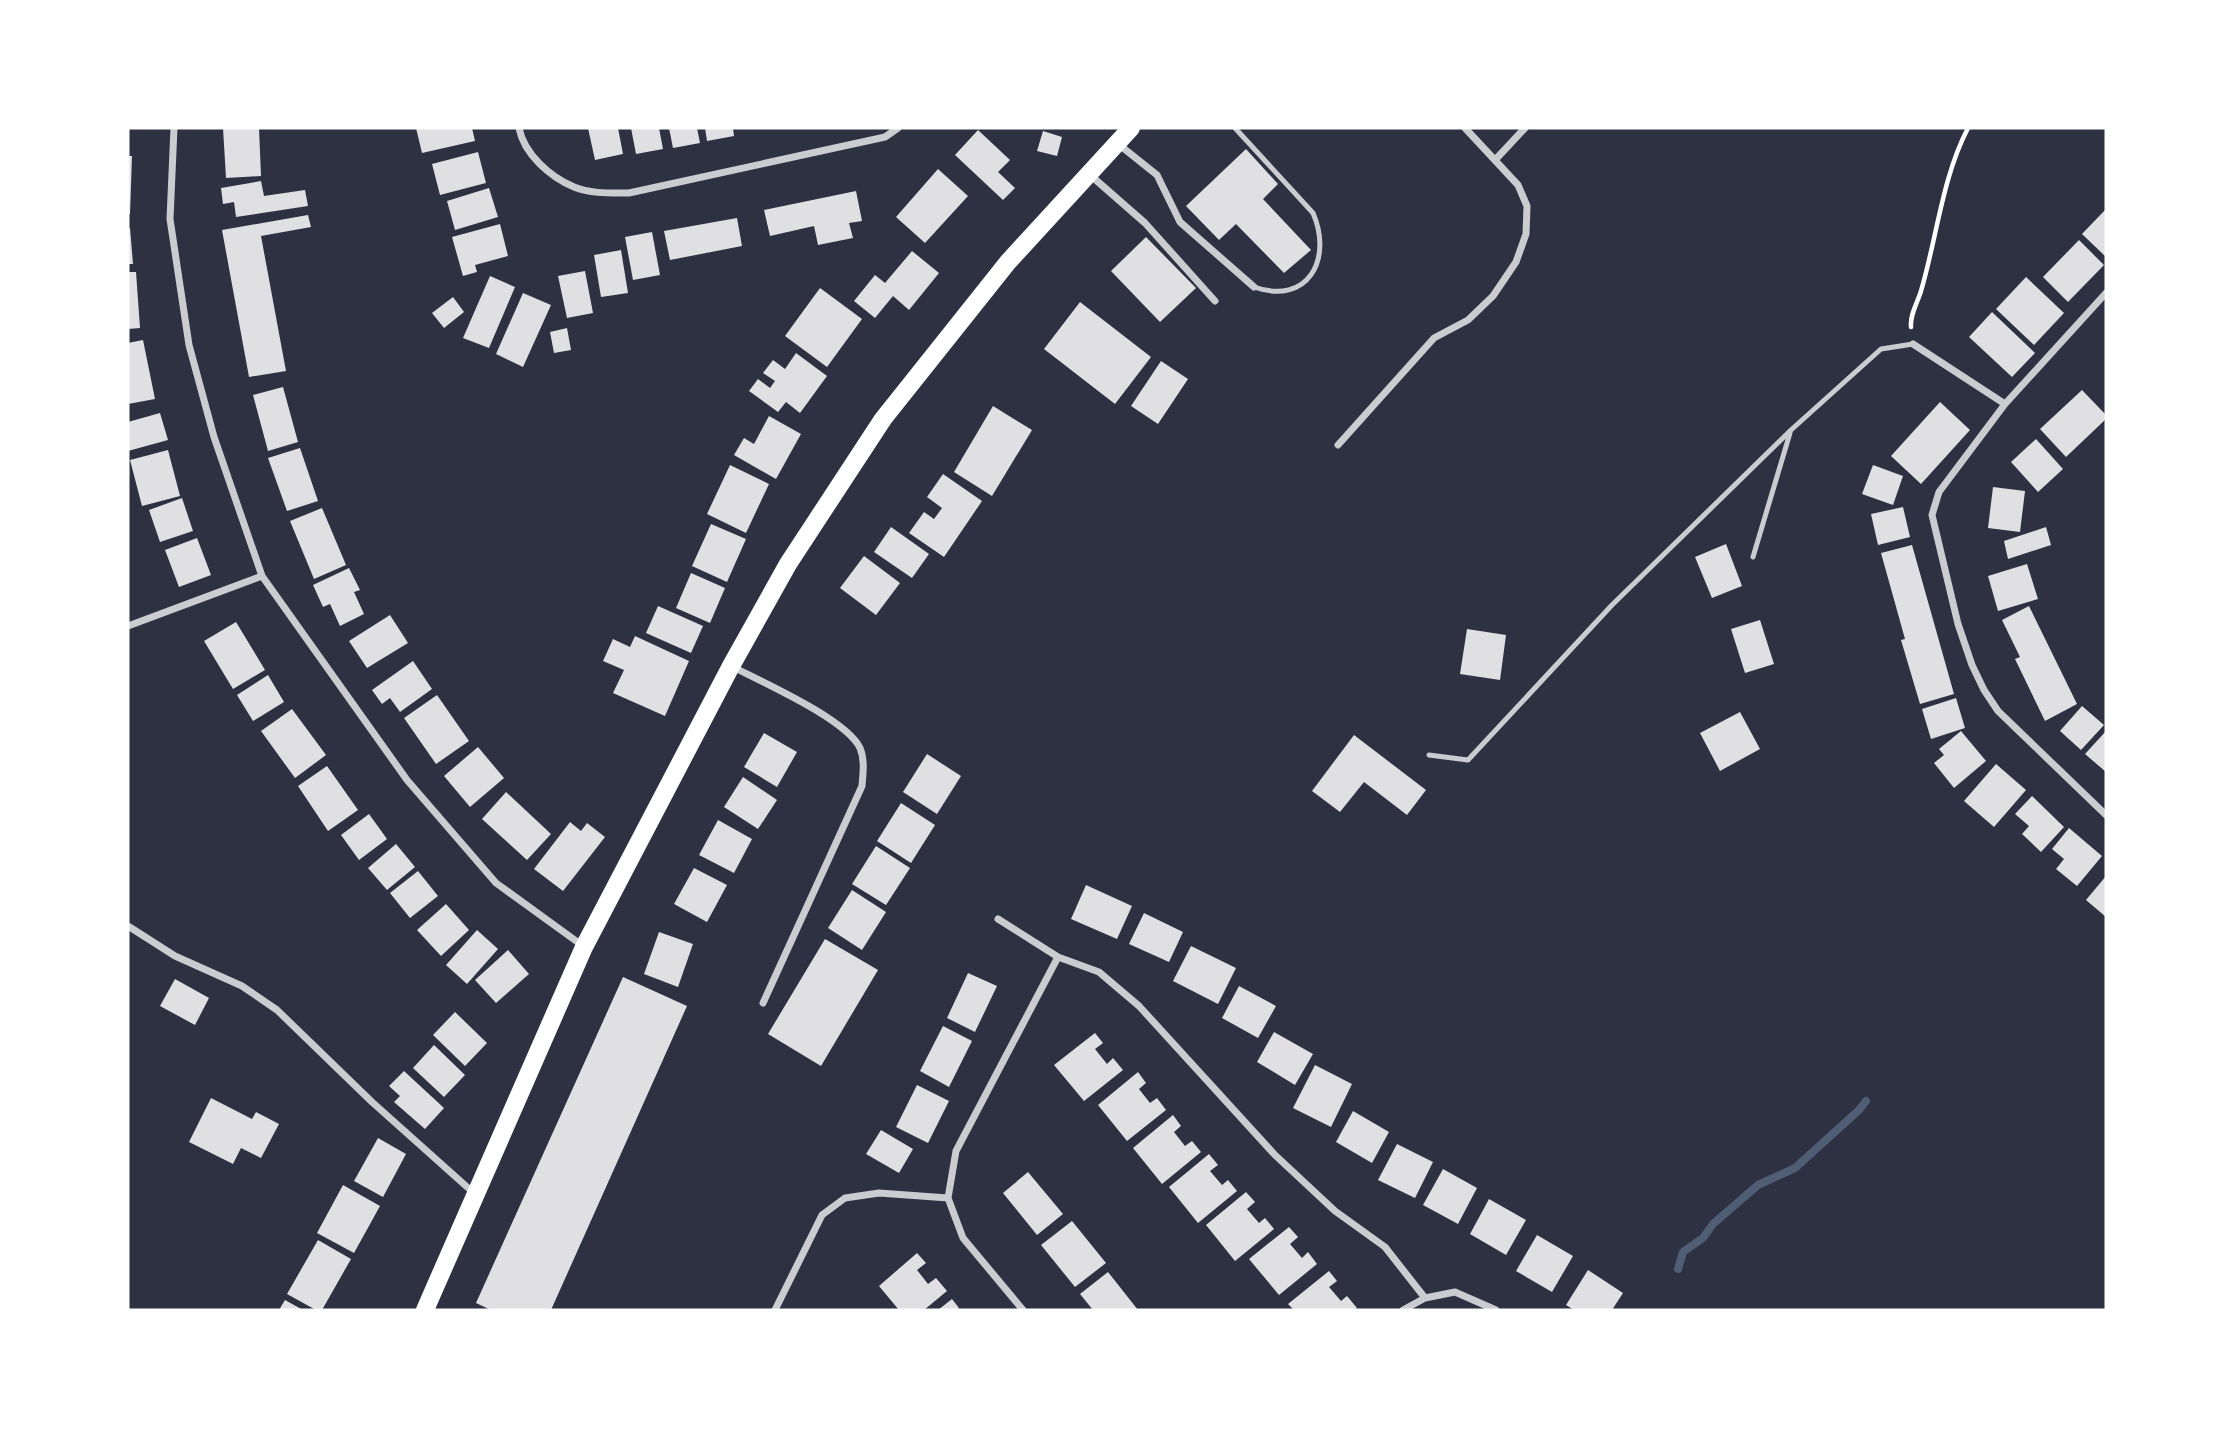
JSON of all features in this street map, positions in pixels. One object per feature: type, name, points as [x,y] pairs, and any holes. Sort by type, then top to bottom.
[{"type":"main road","points":[[425,1310],[584,947],[731,666],[788,564],[883,419],[1008,262],[1131,128]]},
{"type":"street","points":[[174,128],[170,219],[189,345],[214,437],[262,576],[407,780],[496,883],[584,947]]},
{"type":"street","points":[[519,128],[535,159],[551,172],[574,187],[601,194],[629,193],[885,137],[898,128]]},
{"type":"street","points":[[1338,445],[1434,338],[1468,320],[1493,296],[1516,262],[1526,234],[1527,206],[1518,185],[1465,128]]},
{"type":"street","points":[[1496,159],[1525,128]]},
{"type":"street","points":[[1117,143],[1157,175],[1180,222],[1254,287]]},
{"type":"street","points":[[1089,174],[1145,223],[1215,301]]},
{"type":"street","points":[[2106,293],[2005,404],[1939,492],[1932,515],[1958,624],[1972,665],[1998,711],[2106,815]]},
{"type":"street","points":[[1913,344],[2005,404]]},
{"type":"street","points":[[128,626],[262,576]]},
{"type":"street","points":[[731,666],[830,720],[850,734],[860,749],[864,766],[862,786],[763,1003]]},
{"type":"street","points":[[998,919],[1058,957],[1100,972],[1139,1006],[1275,1155],[1335,1210],[1385,1247],[1425,1298]]},
{"type":"street","points":[[128,926],[175,956],[242,986],[277,1010],[372,1102],[476,1196]]},
{"type":"street","points":[[1023,1310],[963,1238],[948,1198],[956,1151],[1058,957]]},
{"type":"street","points":[[775,1310],[822,1215],[845,1198],[878,1193],[948,1198]]},
{"type":"street","points":[[1403,1310],[1425,1298],[1455,1292],[1496,1310]]},
{"type":"lane","points":[[1235,128],[1313,212],[1319,226],[1322,246],[1316,268],[1305,282],[1281,292],[1266,292],[1254,287]]},
{"type":"lane","points":[[1429,755],[1468,760],[1612,605],[1791,430],[1881,349],[1913,344]]},
{"type":"lane","points":[[1753,557],[1791,430]]},
{"type":"path","points":[[1913,344],[1910,318],[1921,293],[1955,153],[1968,128]]},
{"type":"building","points":[[223,128],[259,128],[261,176],[226,178]]},
{"type":"building","points":[[416,128],[472,128],[475,141],[422,153]]},
{"type":"building","points":[[588,128],[618,128],[623,154],[595,160]]},
{"type":"building","points":[[631,128],[659,128],[663,149],[636,154]]},
{"type":"building","points":[[669,128],[697,128],[700,143],[673,148]]},
{"type":"building","points":[[705,128],[733,128],[734,136],[707,141]]},
{"type":"building","points":[[978,130],[1010,160],[998,172],[1015,188],[1003,200],[955,155]]},
{"type":"building","points":[[1043,131],[1062,137],[1057,156],[1037,151]]},
{"type":"building","points":[[1246,149],[1278,184],[1263,199],[1311,250],[1284,273],[1236,224],[1219,240],[1186,206]]},
{"type":"building","points":[[478,152],[486,183],[440,195],[432,164]]},
{"type":"building","points":[[128,156],[132,156],[130,214],[128,214]]},
{"type":"building","points":[[938,169],[968,196],[925,243],[896,217]]},
{"type":"building","points":[[261,181],[264,196],[305,190],[308,206],[236,217],[234,202],[223,204],[221,188]]},
{"type":"building","points":[[489,188],[498,217],[455,230],[447,201]]},
{"type":"building","points":[[856,191],[862,221],[849,223],[853,238],[818,245],[814,226],[770,236],[764,210]]},
{"type":"building","points":[[2106,209],[2106,257],[2082,234]]},
{"type":"building","points":[[308,215],[311,227],[261,236],[286,371],[249,377],[222,230]]},
{"type":"building","points":[[737,218],[742,246],[670,260],[664,231]]},
{"type":"building","points":[[500,224],[508,256],[475,265],[477,272],[463,276],[452,237]]},
{"type":"building","points":[[130,228],[133,264],[128,264]]},
{"type":"building","points":[[652,232],[660,275],[633,280],[625,237]]},
{"type":"building","points":[[1146,237],[1196,288],[1160,322],[1111,271]]},
{"type":"building","points":[[2079,240],[2104,265],[2068,302],[2043,277]]},
{"type":"building","points":[[621,250],[628,293],[601,297],[594,255]]},
{"type":"building","points":[[912,251],[939,273],[909,310],[893,296],[875,318],[854,301],[875,275],[885,283]]},
{"type":"building","points":[[585,271],[593,313],[567,318],[558,276]]},
{"type":"building","points":[[128,272],[136,272],[140,328],[128,329]]},
{"type":"building","points":[[490,276],[515,287],[489,348],[463,338]]},
{"type":"building","points":[[2026,277],[2064,313],[2034,345],[1996,309]]},
{"type":"building","points":[[820,288],[862,319],[827,367],[785,336]]},
{"type":"building","points":[[523,293],[551,305],[523,367],[496,354]]},
{"type":"building","points":[[453,297],[464,312],[444,328],[432,313]]},
{"type":"building","points":[[1080,302],[1151,357],[1115,404],[1044,349]]},
{"type":"building","points":[[1992,312],[2035,353],[2012,377],[1969,337]]},
{"type":"building","points":[[567,328],[571,350],[554,353],[550,332]]},
{"type":"building","points":[[143,340],[155,399],[128,404],[128,343]]},
{"type":"building","points":[[796,353],[827,376],[800,413],[786,402],[778,412],[749,391],[758,379],[770,388],[775,381],[763,373],[773,360],[785,369]]},
{"type":"building","points":[[1161,361],[1188,379],[1158,424],[1131,406]]},
{"type":"building","points":[[283,387],[298,442],[268,451],[253,395]]},
{"type":"building","points":[[2082,390],[2106,415],[2106,419],[2066,457],[2040,429]]},
{"type":"building","points":[[1940,402],[1970,430],[1921,484],[1891,456]]},
{"type":"building","points":[[993,406],[1032,430],[992,496],[954,472]]},
{"type":"building","points":[[160,413],[168,440],[128,451],[128,422]]},
{"type":"building","points":[[769,416],[801,434],[776,479],[734,455],[744,438],[754,444]]},
{"type":"building","points":[[2036,439],[2063,469],[2038,492],[2011,462]]},
{"type":"building","points":[[300,448],[318,501],[287,511],[268,458]]},
{"type":"building","points":[[168,450],[180,496],[142,506],[130,460]]},
{"type":"building","points":[[730,465],[769,484],[746,533],[707,514]]},
{"type":"building","points":[[1873,465],[1903,476],[1893,505],[1862,494]]},
{"type":"building","points":[[943,474],[982,501],[944,557],[909,533],[924,512],[934,519],[942,508],[927,497]]},
{"type":"building","points":[[1993,487],[2025,491],[2020,532],[1988,528]]},
{"type":"building","points":[[182,498],[193,531],[160,542],[149,510]]},
{"type":"building","points":[[1903,507],[1910,537],[1878,545],[1871,514]]},
{"type":"building","points":[[322,508],[346,565],[314,579],[290,521]]},
{"type":"building","points":[[711,524],[746,539],[727,582],[692,566]]},
{"type":"building","points":[[891,527],[929,554],[912,578],[874,552]]},
{"type":"building","points":[[2046,527],[2051,545],[2008,559],[2004,541]]},
{"type":"building","points":[[197,538],[211,575],[179,587],[165,550]]},
{"type":"building","points":[[1726,544],[1742,586],[1712,598],[1695,557]]},
{"type":"building","points":[[1912,545],[1954,694],[1920,704],[1901,640],[1905,639],[1881,553]]},
{"type":"building","points":[[864,556],[900,583],[876,615],[840,588]]},
{"type":"building","points":[[2027,564],[2038,599],[1998,611],[1988,576]]},
{"type":"building","points":[[349,568],[360,590],[354,592],[364,614],[340,626],[330,604],[323,607],[313,585]]},
{"type":"building","points":[[691,573],[725,588],[710,623],[676,608]]},
{"type":"building","points":[[658,606],[703,626],[691,653],[646,633]]},
{"type":"building","points":[[2029,606],[2077,704],[2045,721],[2015,659],[2020,657],[2002,620]]},
{"type":"building","points":[[390,615],[408,643],[367,668],[349,641]]},
{"type":"building","points":[[1760,620],[1774,664],[1745,673],[1731,629]]},
{"type":"building","points":[[236,622],[265,670],[233,689],[204,641]]},
{"type":"building","points":[[1467,629],[1506,635],[1500,680],[1460,674]]},
{"type":"building","points":[[635,636],[689,661],[665,716],[613,693],[624,670],[603,661],[613,639],[630,647]]},
{"type":"building","points":[[413,661],[432,689],[400,712],[390,698],[382,704],[372,690]]},
{"type":"building","points":[[268,675],[284,702],[253,721],[237,695]]},
{"type":"building","points":[[437,695],[469,741],[436,764],[404,718]]},
{"type":"building","points":[[1956,698],[1965,728],[1931,739],[1922,709]]},
{"type":"building","points":[[2082,706],[2104,725],[2081,750],[2060,731]]},
{"type":"building","points":[[292,709],[326,755],[295,778],[261,731]]},
{"type":"building","points":[[1740,712],[1760,749],[1720,771],[1700,733]]},
{"type":"building","points":[[1961,731],[1986,761],[1954,788],[1934,763],[1944,755],[1939,749]]},
{"type":"building","points":[[2106,731],[2106,772],[2085,754]]},
{"type":"building","points":[[764,733],[797,752],[777,787],[744,767]]},
{"type":"building","points":[[1354,735],[1426,790],[1407,815],[1364,782],[1340,812],[1312,791]]},
{"type":"building","points":[[478,747],[504,778],[470,807],[444,776]]},
{"type":"building","points":[[927,754],[961,776],[937,814],[903,792]]},
{"type":"building","points":[[1996,764],[2026,790],[1994,827],[1964,801]]},
{"type":"building","points":[[327,766],[358,810],[328,831],[298,786]]},
{"type":"building","points":[[743,777],[777,800],[758,829],[724,807]]},
{"type":"building","points":[[506,792],[551,834],[527,860],[482,819]]},
{"type":"building","points":[[2032,796],[2064,827],[2041,852],[2022,834],[2029,826],[2015,814]]},
{"type":"building","points":[[901,803],[935,825],[911,863],[877,841]]},
{"type":"building","points":[[369,814],[387,839],[359,860],[341,835]]},
{"type":"building","points":[[718,820],[752,839],[734,873],[699,855]]},
{"type":"building","points":[[570,822],[581,831],[587,823],[605,837],[563,891],[534,869]]},
{"type":"building","points":[[2069,828],[2102,856],[2077,886],[2056,869],[2064,859],[2052,849]]},
{"type":"building","points":[[396,844],[415,867],[387,890],[368,868]]},
{"type":"building","points":[[876,846],[910,868],[886,905],[852,884]]},
{"type":"building","points":[[694,868],[727,885],[707,922],[674,904]]},
{"type":"building","points":[[418,871],[438,896],[410,918],[390,893]]},
{"type":"building","points":[[2106,876],[2106,917],[2086,900]]},
{"type":"building","points":[[1086,885],[1132,906],[1117,939],[1071,919]]},
{"type":"building","points":[[852,890],[886,912],[862,950],[828,928]]},
{"type":"building","points":[[446,904],[469,930],[441,956],[417,930]]},
{"type":"building","points":[[1144,913],[1183,932],[1169,962],[1129,944]]},
{"type":"building","points":[[477,930],[498,949],[467,984],[446,965]]},
{"type":"building","points":[[659,932],[693,944],[678,987],[644,974]]},
{"type":"building","points":[[825,939],[878,970],[821,1066],[768,1034]]},
{"type":"building","points":[[1191,946],[1236,968],[1218,1004],[1173,981]]},
{"type":"building","points":[[508,950],[529,974],[496,1003],[475,980]]},
{"type":"building","points":[[968,973],[997,986],[975,1032],[947,1018]]},
{"type":"building","points":[[623,977],[687,1006],[551,1310],[491,1310],[476,1303]]},
{"type":"building","points":[[175,979],[209,998],[195,1025],[160,1006]]},
{"type":"building","points":[[1239,986],[1276,1006],[1258,1038],[1222,1018]]},
{"type":"building","points":[[455,1012],[487,1043],[465,1066],[433,1035]]},
{"type":"building","points":[[943,1026],[972,1041],[949,1087],[920,1071]]},
{"type":"building","points":[[1274,1032],[1313,1054],[1295,1085],[1257,1062]]},
{"type":"building","points":[[1095,1033],[1103,1043],[1095,1049],[1107,1064],[1113,1058],[1123,1070],[1084,1101],[1054,1065]]},
{"type":"building","points":[[434,1045],[465,1075],[444,1097],[413,1068]]},
{"type":"building","points":[[1315,1065],[1352,1084],[1331,1127],[1293,1108]]},
{"type":"building","points":[[404,1071],[444,1108],[425,1129],[394,1102],[400,1096],[389,1086]]},
{"type":"building","points":[[1138,1072],[1146,1083],[1139,1089],[1150,1103],[1157,1098],[1166,1110],[1127,1141],[1098,1105]]},
{"type":"building","points":[[917,1085],[949,1101],[928,1143],[896,1127]]},
{"type":"building","points":[[211,1098],[252,1119],[256,1112],[279,1124],[261,1158],[241,1148],[233,1164],[189,1142]]},
{"type":"building","points":[[1353,1111],[1389,1132],[1372,1163],[1336,1142]]},
{"type":"building","points":[[1173,1115],[1181,1126],[1174,1132],[1185,1146],[1192,1141],[1201,1152],[1162,1184],[1133,1148]]},
{"type":"building","points":[[881,1130],[913,1149],[899,1173],[866,1154]]},
{"type":"building","points":[[378,1138],[406,1154],[383,1197],[354,1181]]},
{"type":"building","points":[[1397,1144],[1433,1162],[1415,1198],[1378,1180]]},
{"type":"building","points":[[1209,1154],[1218,1165],[1210,1171],[1222,1185],[1228,1180],[1237,1191],[1198,1223],[1169,1187]]},
{"type":"building","points":[[1443,1169],[1477,1188],[1458,1224],[1423,1205]]},
{"type":"building","points":[[1028,1172],[1063,1214],[1037,1235],[1003,1193]]},
{"type":"building","points":[[343,1185],[380,1206],[354,1253],[317,1233]]},
{"type":"building","points":[[1246,1192],[1255,1202],[1247,1209],[1259,1223],[1265,1218],[1274,1229],[1235,1261],[1206,1225]]},
{"type":"building","points":[[1489,1199],[1526,1220],[1506,1255],[1470,1234]]},
{"type":"building","points":[[1072,1221],[1106,1263],[1075,1287],[1041,1245]]},
{"type":"building","points":[[1289,1227],[1298,1237],[1290,1244],[1302,1258],[1308,1252],[1317,1264],[1279,1295],[1249,1259]]},
{"type":"building","points":[[1537,1235],[1573,1256],[1552,1292],[1516,1271]]},
{"type":"building","points":[[318,1240],[351,1259],[322,1310],[316,1310],[287,1294]]},
{"type":"building","points":[[917,1253],[926,1263],[917,1270],[928,1284],[936,1278],[947,1291],[924,1310],[899,1310],[879,1286]]},
{"type":"building","points":[[1588,1270],[1623,1293],[1612,1310],[1574,1310],[1566,1305]]},
{"type":"building","points":[[1329,1271],[1337,1281],[1329,1287],[1341,1301],[1347,1296],[1357,1308],[1294,1310],[1288,1304]]},
{"type":"building","points":[[1108,1272],[1138,1310],[1093,1310],[1080,1294]]},
{"type":"building","points":[[952,1299],[959,1308],[957,1310],[938,1310]]},
{"type":"building","points":[[285,1300],[303,1310],[279,1310]]},
{"type":"waterway","points":[[1678,1269],[1683,1252],[1703,1238],[1713,1224],[1758,1185],[1795,1168],[1866,1101]]}]
